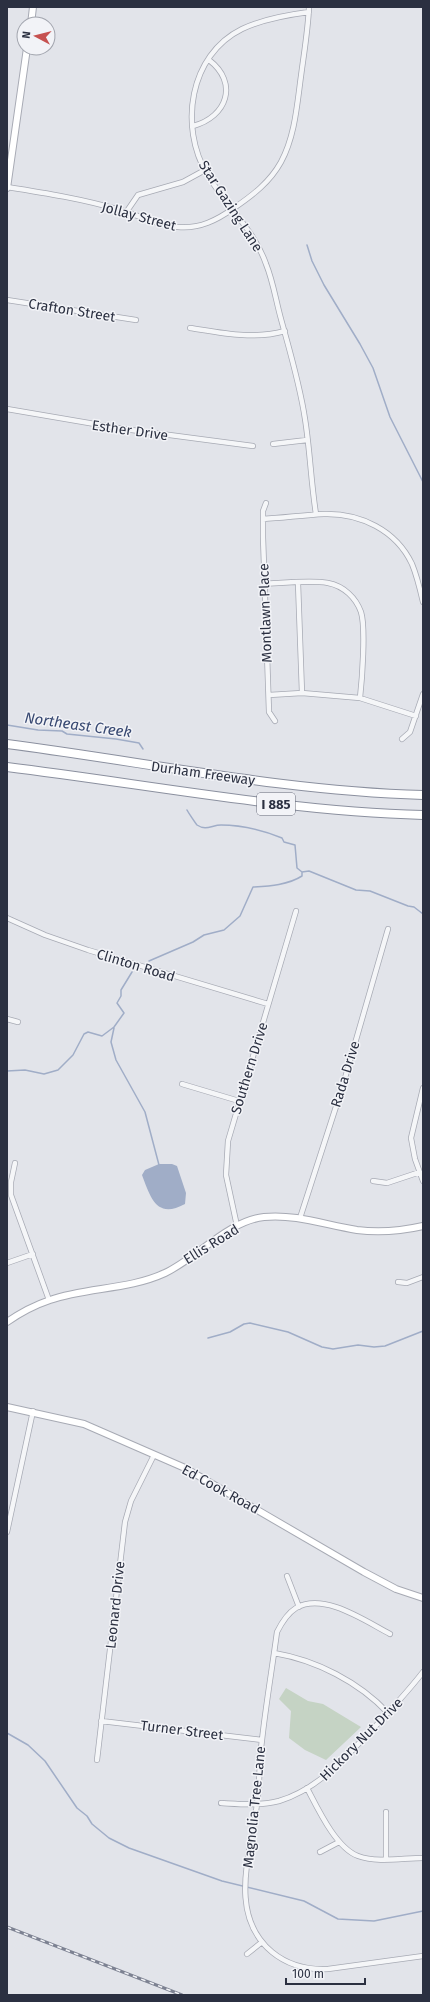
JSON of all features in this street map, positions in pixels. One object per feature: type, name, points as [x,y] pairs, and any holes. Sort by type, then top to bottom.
[{"type":"highway","name":"Durham Freeway","points":[[7,744],[280,784],[351,791],[423,795]]},
{"type":"highway","name":"Durham Freeway","points":[[7,767],[277,804],[350,811],[423,815]]},
{"type":"street","name":"Star Gazing Lane","points":[[309,10],[279,16],[242,29],[221,45],[200,73],[192,101],[196,153],[205,170],[251,234],[266,264],[296,373],[308,440],[316,514]]},
{"type":"street","name":"Jollay Street","points":[[7,188],[54,194],[127,211],[168,226],[190,228],[215,221],[260,189],[281,162],[288,147],[296,112],[309,10]]},
{"type":"street","points":[[7,188],[26,56]]},
{"type":"street","points":[[193,126],[211,119],[220,110],[223,104],[226,90],[225,78],[219,68],[209,60]]},
{"type":"street","points":[[127,211],[138,195],[183,182],[205,170]]},
{"type":"street","name":"Crafton Street","points":[[7,300],[136,320]]},
{"type":"street","points":[[190,328],[246,336],[265,335],[284,331]]},
{"type":"street","name":"Esther Drive","points":[[7,409],[124,429],[253,446]]},
{"type":"street","points":[[273,444],[308,440]]},
{"type":"street","name":"Montlawn Place","points":[[266,503],[263,519],[269,712],[275,722]]},
{"type":"street","points":[[263,519],[316,514],[344,515],[354,517],[384,531],[399,545],[411,563],[423,602]]},
{"type":"street","points":[[298,583],[302,693]]},
{"type":"street","points":[[264,584],[330,583],[348,592],[355,601],[361,614],[363,632],[360,698]]},
{"type":"street","points":[[269,695],[302,693],[360,698],[416,716]]},
{"type":"street","points":[[402,739],[410,732],[423,694]]},
{"type":"street","name":"Southern Drive","points":[[237,1226],[228,1192],[226,1167],[228,1141],[296,911]]},
{"type":"street","name":"Clinton Road","points":[[7,918],[45,935],[88,950],[268,1004]]},
{"type":"street","name":"Rada Drive","points":[[300,1218],[343,1084],[388,929]]},
{"type":"street","points":[[7,1018],[18,1022]]},
{"type":"street","points":[[182,1084],[240,1101]]},
{"type":"street","points":[[423,1090],[411,1138],[412,1150],[423,1181]]},
{"type":"street","points":[[15,1163],[9,1195],[33,1254],[49,1300]]},
{"type":"street","points":[[373,1181],[387,1183],[420,1172]]},
{"type":"street","name":"Ellis Road","points":[[7,1322],[21,1313],[49,1300],[82,1292],[134,1284],[165,1273],[237,1226],[262,1218],[300,1218],[356,1230],[374,1232],[400,1231],[423,1226]]},
{"type":"street","points":[[7,1263],[33,1254]]},
{"type":"street","points":[[398,1282],[407,1283],[423,1277]]},
{"type":"street","name":"Ed Cook Road","points":[[7,1407],[33,1411],[84,1424],[205,1478],[364,1572],[396,1589],[423,1598]]},
{"type":"street","points":[[7,1532],[33,1411]]},
{"type":"street","name":"Leonard Drive","points":[[97,1760],[125,1522],[131,1501],[154,1455]]},
{"type":"street","points":[[287,1576],[299,1607]]},
{"type":"street","name":"Magnolia Tree Lane","points":[[390,1634],[338,1607],[325,1603],[312,1603],[299,1607],[282,1622],[277,1632],[274,1653],[262,1740],[257,1804],[244,1893],[248,1915],[262,1942],[280,1958],[290,1964],[315,1970],[423,1956]]},
{"type":"street","points":[[274,1653],[290,1655],[311,1663],[348,1681],[362,1689],[388,1713]]},
{"type":"street","name":"Hickory Nut Drive","points":[[221,1803],[257,1804],[278,1801],[307,1788],[338,1764],[406,1694],[423,1672]]},
{"type":"street","name":"Turner Street","points":[[101,1721],[262,1740]]},
{"type":"street","points":[[307,1788],[339,1842],[358,1856],[369,1859],[423,1858]]},
{"type":"street","points":[[386,1812],[386,1859]]},
{"type":"street","points":[[320,1852],[339,1842]]},
{"type":"street","points":[[247,1954],[262,1942]]},
{"type":"green space","points":[[286,1688],[308,1701],[323,1704],[361,1727],[326,1760],[305,1750],[289,1738],[291,1711],[279,1699]]},
{"type":"water","points":[[159,1164],[172,1164],[177,1166],[186,1193],[185,1204],[175,1208],[161,1208],[152,1199],[142,1175],[145,1170]]},
{"type":"waterway","points":[[307,245],[312,261],[324,285],[373,368],[390,417],[423,482]]},
{"type":"waterway","name":"Northeast Creek","points":[[7,725],[38,730],[62,731],[67,734],[139,743],[143,749]]},
{"type":"waterway","name":"Northeast Creek","points":[[187,810],[196,824],[203,828],[218,825],[245,827],[260,830],[282,838],[284,842],[295,845],[297,868],[302,872],[309,871],[356,890],[370,891],[414,907],[423,914]]},
{"type":"waterway","points":[[149,961],[193,942],[204,935],[224,930],[240,916],[253,887],[291,881],[302,876],[302,872]]},
{"type":"waterway","points":[[7,1071],[25,1070],[44,1074],[58,1070],[73,1055],[84,1034],[88,1032],[102,1036],[114,1027],[124,1013],[117,1003],[121,996],[121,990],[132,972]]},
{"type":"waterway","points":[[114,1028],[111,1042],[116,1060],[145,1112],[159,1165]]},
{"type":"waterway","points":[[208,1338],[230,1332],[244,1324],[250,1323],[288,1332],[322,1347],[333,1349],[358,1345],[374,1347],[385,1346],[423,1331]]},
{"type":"waterway","points":[[7,1733],[28,1745],[45,1761],[77,1808],[87,1816],[92,1824],[109,1838],[129,1848],[222,1881],[304,1901],[338,1919],[374,1921],[423,1911]]},
{"type":"railway","points":[[7,1927],[182,1995]]}]
